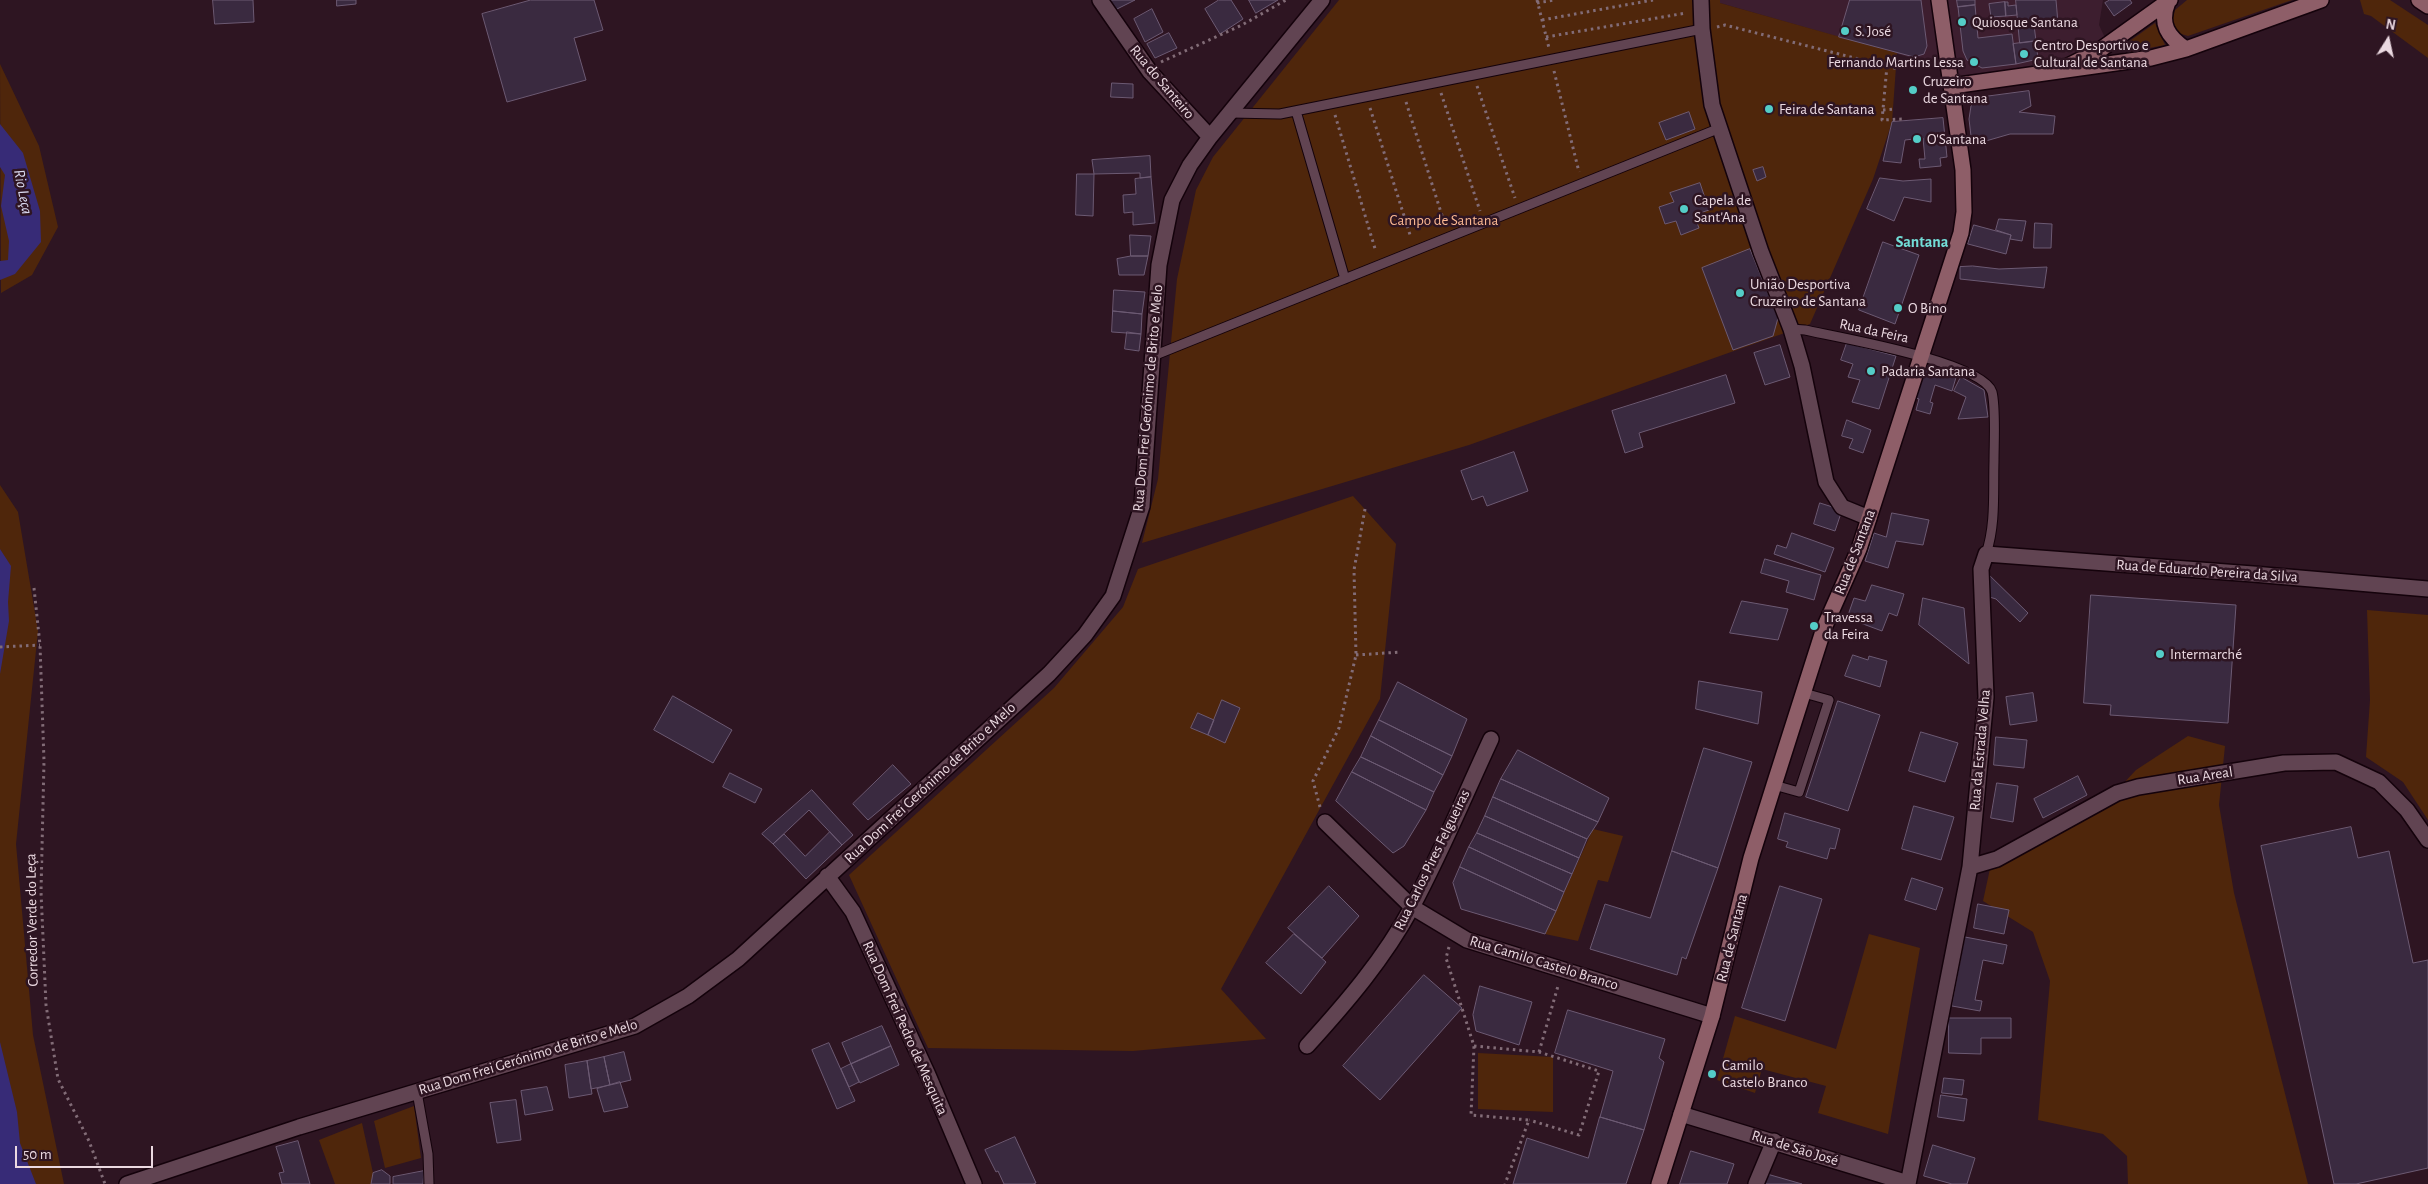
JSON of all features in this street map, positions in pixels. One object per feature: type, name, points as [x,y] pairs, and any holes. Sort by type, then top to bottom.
[{"type":"main road","name":"Rua de Santana","points":[[1659,1184],[1712,1016],[1751,858],[1774,785],[1824,628],[1859,549],[1957,245],[1964,212],[1963,162],[1940,0]]},
{"type":"main road","points":[[1952,86],[2130,63],[2186,48],[2321,0]]},
{"type":"main road","points":[[2419,0],[2428,6]]},
{"type":"main road","points":[[2040,74],[2073,64],[2100,50],[2169,1]]},
{"type":"main road","points":[[2169,1],[2164,15],[2166,31],[2173,40],[2186,48]]},
{"type":"street","name":"Rua do Santeiro","points":[[1100,0],[1150,72],[1210,137]]},
{"type":"street","name":"Rua Dom Frei Gerónimo de Brito e Melo","points":[[127,1184],[299,1127],[635,1026],[688,996],[738,959],[1049,674],[1084,635],[1113,596],[1142,506],[1159,265],[1172,200],[1190,165],[1210,137],[1231,114],[1322,0]]},
{"type":"street","points":[[1701,5],[1702,29],[1712,105],[1761,252],[1791,330],[1810,395],[1826,482],[1842,507],[1869,518]]},
{"type":"street","name":"Rua de Eduardo Pereira da Silva","points":[[1986,554],[2428,589]]},
{"type":"street","name":"Rua da Estrada Velha","points":[[1908,1183],[1970,867],[1986,697],[1981,569],[1986,554]]},
{"type":"street","name":"Rua Carlos Pires Felgueiras","points":[[1307,1046],[1351,996],[1386,949],[1412,907],[1491,739]]},
{"type":"street","name":"Rua Areal","points":[[1970,867],[1997,859],[2117,793],[2138,787],[2284,763],[2336,762],[2362,772],[2379,782],[2407,810],[2428,840]]},
{"type":"street","name":"Rua Camilo Castelo Branco","points":[[1324,822],[1412,907],[1467,940],[1712,1016]]},
{"type":"street","name":"Rua Dom Frei Pedro de Mesquita","points":[[828,876],[853,912],[928,1075],[974,1184]]},
{"type":"street","name":"Rua de São José","points":[[1681,1114],[1908,1183]]},
{"type":"street","points":[[1756,1184],[1774,1141]]},
{"type":"lane","points":[[1231,114],[1280,114],[1702,29]]},
{"type":"lane","points":[[1296,111],[1345,279]]},
{"type":"lane","points":[[1153,356],[1720,128]]},
{"type":"lane","name":"Rua da Feira","points":[[1791,330],[1804,330],[1921,355]]},
{"type":"lane","name":"Rua da Estrada Velha","points":[[1921,355],[1962,370],[1987,384],[1992,392],[1994,440],[1992,535],[1986,554]]},
{"type":"lane","points":[[1774,785],[1799,792],[1829,700],[1804,693]]},
{"type":"lane","points":[[416,1092],[428,1154],[428,1184]]},
{"type":"path","points":[[1150,72],[1157,64],[1242,25],[1286,0]]},
{"type":"path","points":[[1554,0],[1537,2],[1582,184]]},
{"type":"path","points":[[1542,20],[1653,0]]},
{"type":"path","points":[[1546,37],[1701,5]]},
{"type":"path","points":[[1702,29],[1725,25],[1898,69]]},
{"type":"path","points":[[1887,66],[1882,120],[1904,119]]},
{"type":"path","points":[[1473,76],[1518,209]]},
{"type":"path","points":[[1438,83],[1484,223]]},
{"type":"path","points":[[1402,90],[1449,237]]},
{"type":"path","points":[[1367,97],[1414,251]]},
{"type":"path","points":[[1331,104],[1380,265]]},
{"type":"path","points":[[1883,110],[1895,109]]},
{"type":"path","points":[[1324,822],[1313,781],[1340,728],[1356,655],[1354,570],[1365,509]]},
{"type":"path","name":"Corredor Verde do Leça","points":[[34,588],[40,645],[44,760],[41,892],[46,1005],[58,1079],[89,1141],[105,1184]]},
{"type":"path","points":[[0,647],[40,645]]},
{"type":"path","points":[[1356,655],[1401,652]]},
{"type":"path","points":[[1453,931],[1446,958],[1474,1046],[1471,1114],[1529,1120],[1578,1135],[1599,1071],[1539,1052],[1474,1046]]},
{"type":"path","points":[[1539,1052],[1562,968]]},
{"type":"path","points":[[1505,1184],[1529,1120]]},
{"type":"shaded area","points":[[1720,0],[1938,0],[1947,68],[1720,3]]},
{"type":"shaded area","points":[[1942,0],[2103,0],[2099,25],[2107,42],[2064,66],[1953,85]]},
{"type":"green space","name":"Campo de Santana","points":[[1339,0],[1720,0],[1720,3],[1897,53],[1892,122],[1873,179],[1810,324],[1469,445],[1142,543],[1158,479],[1177,279],[1196,190],[1213,157]]},
{"type":"green space","points":[[2187,0],[2292,0],[2188,36],[2178,33],[2172,22],[2175,10]]},
{"type":"green space","points":[[2360,0],[2390,0],[2428,25],[2428,58],[2371,16],[2364,14]]},
{"type":"green space","points":[[2155,23],[2165,45],[2128,52],[2126,48],[2127,43]]},
{"type":"green space","points":[[0,64],[39,146],[58,227],[32,275],[1,293]]},
{"type":"green space","points":[[0,485],[18,512],[38,631],[16,844],[33,1035],[64,1184],[0,1184]]},
{"type":"green space","points":[[1353,496],[1396,544],[1380,699],[1221,989],[1266,1039],[1133,1051],[928,1048],[849,875],[1054,688],[1123,607],[1138,569]]},
{"type":"green space","points":[[2367,610],[2428,615],[2428,820],[2403,782],[2366,757],[2370,700]]},
{"type":"green space","points":[[2188,736],[2225,746],[2219,805],[2234,893],[2308,1184],[2128,1184],[2127,1156],[2103,1134],[2038,1120],[2050,981],[2033,932],[1983,901],[1991,864],[2017,838],[2104,804],[2136,770]]},
{"type":"green space","points":[[1593,829],[1623,836],[1608,882],[1598,880],[1578,941],[1545,934]]},
{"type":"green space","points":[[1869,934],[1920,948],[1888,1134],[1818,1113],[1826,1086],[1762,1069],[1755,1093],[1717,1080],[1735,1016],[1836,1049]]},
{"type":"green space","points":[[1478,1053],[1553,1057],[1553,1112],[1478,1109]]},
{"type":"green space","points":[[414,1106],[421,1158],[385,1168],[374,1121]]},
{"type":"green space","points":[[362,1123],[373,1173],[371,1184],[335,1184],[319,1140]]},
{"type":"water","name":"Rio Leça","points":[[0,124],[23,153],[40,211],[41,242],[15,274],[0,280],[0,261],[8,260],[9,241],[1,206],[5,175],[0,167]]},
{"type":"water","points":[[0,549],[11,566],[8,602],[9,621],[0,674]]},
{"type":"water","points":[[0,1042],[17,1112],[20,1143],[36,1184],[0,1184]]},
{"type":"building","points":[[213,0],[253,0],[254,22],[215,24]]},
{"type":"building","points":[[337,0],[356,0],[356,4],[337,6]]},
{"type":"building","points":[[531,0],[594,0],[603,30],[574,38],[586,80],[507,102],[482,14]]},
{"type":"building","points":[[1110,0],[1135,0],[1115,10]]},
{"type":"building","points":[[1219,0],[1231,0],[1243,19],[1220,34],[1205,9]]},
{"type":"building","points":[[1249,0],[1278,0],[1256,13]]},
{"type":"building","points":[[1850,0],[1921,0],[1927,46],[1924,54],[1914,57],[1839,37]]},
{"type":"building","points":[[1957,0],[1975,0],[1975,5],[1958,7]]},
{"type":"building","points":[[2016,0],[2056,0],[2058,23],[2034,25],[2036,41],[2020,43]]},
{"type":"building","points":[[2110,0],[2130,0],[2132,3],[2114,16],[2105,3]]},
{"type":"building","points":[[2005,2],[2006,16],[1991,17],[1989,4]]},
{"type":"building","points":[[2005,2],[2008,2],[2008,6],[2016,5],[2017,15],[2006,16]]},
{"type":"building","points":[[1975,5],[1978,38],[2012,34],[2016,64],[1982,68],[1967,60],[1963,51],[1958,7]]},
{"type":"building","points":[[1152,9],[1163,32],[1145,42],[1134,19]]},
{"type":"building","points":[[1169,33],[1177,48],[1155,58],[1147,44]]},
{"type":"building","points":[[2036,41],[2038,59],[2016,64],[2013,44]]},
{"type":"building","points":[[1112,83],[1133,84],[1133,98],[1111,97]]},
{"type":"building","points":[[2029,91],[2031,106],[2019,112],[2055,116],[2053,134],[2010,134],[1972,145],[1969,119],[1971,106],[1976,101],[1982,97]]},
{"type":"building","points":[[1689,112],[1695,129],[1666,140],[1659,123]]},
{"type":"building","points":[[1943,118],[1947,157],[1940,158],[1941,166],[1920,168],[1919,159],[1925,159],[1923,138],[1905,140],[1901,163],[1883,161],[1892,122]]},
{"type":"building","points":[[1150,156],[1151,177],[1140,178],[1140,173],[1094,174],[1092,160]]},
{"type":"building","points":[[1763,167],[1766,177],[1757,181],[1753,170]]},
{"type":"building","points":[[1077,174],[1094,174],[1093,216],[1076,215]]},
{"type":"building","points":[[1151,177],[1155,223],[1133,225],[1133,212],[1124,213],[1123,195],[1136,194],[1135,179]]},
{"type":"building","points":[[1880,178],[1903,181],[1931,179],[1931,202],[1904,197],[1894,221],[1867,209]]},
{"type":"building","name":"Capela de Sant'Ana","points":[[1700,183],[1709,210],[1694,215],[1699,228],[1681,235],[1676,221],[1665,224],[1659,207],[1674,202],[1670,193]]},
{"type":"building","points":[[1999,219],[2026,221],[2022,241],[2010,239],[2011,235],[1996,230]]},
{"type":"building","points":[[2035,223],[2052,224],[2051,248],[2034,248]]},
{"type":"building","points":[[1974,225],[2011,235],[2006,254],[1968,244]]},
{"type":"building","points":[[1130,235],[1151,236],[1148,256],[1131,256]]},
{"type":"building","points":[[1883,242],[1919,255],[1895,324],[1859,310]]},
{"type":"building","name":"União Desportiva Cruzeiro de Santana","points":[[1750,249],[1778,318],[1773,336],[1733,350],[1702,268]]},
{"type":"building","points":[[1131,256],[1148,256],[1144,275],[1119,275],[1117,259]]},
{"type":"building","points":[[1973,266],[1999,269],[2047,267],[2044,288],[1960,279],[1960,267]]},
{"type":"building","points":[[1114,290],[1145,292],[1142,314],[1113,311]]},
{"type":"building","points":[[1113,311],[1142,314],[1141,334],[1112,332]]},
{"type":"building","points":[[1127,332],[1141,334],[1139,351],[1125,349]]},
{"type":"building","name":"Padaria Santana","points":[[1847,343],[1896,356],[1879,409],[1852,402],[1860,380],[1848,377],[1853,364],[1841,360]]},
{"type":"building","points":[[1780,345],[1790,377],[1765,385],[1754,353]]},
{"type":"building","points":[[1927,365],[1957,374],[1952,391],[1935,385],[1930,402],[1933,403],[1930,414],[1916,410],[1919,399],[1916,398]]},
{"type":"building","points":[[1726,375],[1735,403],[1639,433],[1643,447],[1625,453],[1612,411]]},
{"type":"building","points":[[1961,377],[1984,390],[1988,417],[1958,419],[1966,397],[1954,391]]},
{"type":"building","points":[[1847,420],[1871,430],[1863,453],[1849,448],[1853,439],[1842,436]]},
{"type":"building","points":[[1514,452],[1528,491],[1487,506],[1483,496],[1472,500],[1461,471]]},
{"type":"building","points":[[1820,503],[1842,510],[1835,531],[1814,524]]},
{"type":"building","points":[[1892,513],[1929,520],[1923,545],[1896,541],[1888,568],[1865,561],[1874,533],[1886,537]]},
{"type":"building","points":[[1792,533],[1834,548],[1825,572],[1774,554],[1777,545],[1786,548]]},
{"type":"building","points":[[1765,559],[1821,575],[1814,600],[1786,592],[1789,581],[1761,573]]},
{"type":"building","points":[[1986,572],[2028,613],[2020,622],[1996,599],[1983,595]]},
{"type":"building","points":[[1872,585],[1904,594],[1897,616],[1889,613],[1882,631],[1847,618],[1854,598],[1865,601]]},
{"type":"building","name":"Intermarché","points":[[2091,595],[2236,605],[2228,723],[2110,715],[2111,705],[2084,703]]},
{"type":"building","points":[[1923,598],[1964,608],[1969,664],[1919,625]]},
{"type":"building","points":[[1742,601],[1788,609],[1778,640],[1730,633]]},
{"type":"building","points":[[1853,655],[1868,660],[1869,656],[1887,661],[1880,687],[1845,676]]},
{"type":"building","points":[[1699,681],[1762,692],[1758,724],[1696,709]]},
{"type":"building","points":[[1398,682],[1467,719],[1452,756],[1379,720]]},
{"type":"building","points":[[2033,693],[2037,721],[2010,725],[2006,697]]},
{"type":"building","points":[[673,696],[732,730],[713,763],[654,730]]},
{"type":"building","points":[[1222,700],[1240,708],[1225,743],[1208,735]]},
{"type":"building","points":[[1838,701],[1880,715],[1848,811],[1806,797]]},
{"type":"building","points":[[1198,713],[1214,720],[1208,735],[1191,728]]},
{"type":"building","points":[[1379,720],[1452,756],[1443,775],[1371,736]]},
{"type":"building","points":[[1921,732],[1958,743],[1945,782],[1909,771]]},
{"type":"building","points":[[1371,736],[1443,775],[1434,792],[1361,757]]},
{"type":"building","points":[[1996,737],[2027,740],[2024,768],[1994,765]]},
{"type":"building","points":[[1704,748],[1752,762],[1718,868],[1672,851]]},
{"type":"building","points":[[1518,750],[1609,798],[1598,822],[1501,779]]},
{"type":"building","points":[[1361,757],[1434,792],[1426,810],[1352,772]]},
{"type":"building","points":[[893,765],[911,784],[868,820],[853,804]]},
{"type":"building","points":[[1352,772],[1426,810],[1404,846],[1393,853],[1336,801]]},
{"type":"building","points":[[730,773],[762,789],[755,803],[723,787]]},
{"type":"building","points":[[2078,776],[2087,795],[2043,818],[2034,799]]},
{"type":"building","points":[[1501,779],[1598,822],[1587,839],[1493,797]]},
{"type":"building","points":[[1997,783],[2018,786],[2013,822],[1991,818]]},
{"type":"building","points":[[812,790],[853,835],[842,845],[809,810],[773,844],[762,834]]},
{"type":"building","points":[[1493,797],[1587,839],[1579,858],[1485,816]]},
{"type":"building","points":[[1914,806],[1954,817],[1941,860],[1902,849]]},
{"type":"building","points":[[1785,813],[1840,829],[1835,849],[1830,848],[1827,859],[1786,847],[1788,842],[1778,839]]},
{"type":"building","points":[[1485,816],[1579,858],[1572,874],[1477,833]]},
{"type":"building","points":[[2351,827],[2358,858],[2389,851],[2413,963],[2428,960],[2428,1168],[2356,1184],[2334,1184],[2261,846]]},
{"type":"building","points":[[830,832],[842,845],[806,879],[773,844],[784,834],[805,856]]},
{"type":"building","points":[[1477,833],[1572,874],[1564,892],[1469,847]]},
{"type":"building","points":[[1469,847],[1564,892],[1556,911],[1460,867]]},
{"type":"building","points":[[1672,851],[1718,868],[1686,959],[1682,957],[1677,975],[1590,949],[1605,904],[1650,918]]},
{"type":"building","points":[[1460,867],[1556,911],[1545,934],[1461,909],[1453,883]]},
{"type":"building","points":[[1912,878],[1943,888],[1936,910],[1905,900]]},
{"type":"building","points":[[1329,886],[1359,916],[1322,958],[1288,928]]},
{"type":"building","points":[[1780,886],[1822,899],[1785,1021],[1742,1008]]},
{"type":"building","points":[[1978,904],[2009,910],[2004,934],[1974,928]]},
{"type":"building","points":[[1294,934],[1326,962],[1301,994],[1266,963]]},
{"type":"building","points":[[1965,937],[2007,945],[2003,964],[1983,960],[1975,1000],[1982,1001],[1980,1011],[1952,1006]]},
{"type":"building","points":[[1424,975],[1462,1008],[1380,1100],[1343,1066]]},
{"type":"building","points":[[1480,986],[1532,1002],[1519,1045],[1476,1031],[1473,1015]]},
{"type":"building","points":[[1568,1010],[1665,1039],[1659,1058],[1664,1062],[1644,1130],[1600,1117],[1613,1071],[1555,1053]]},
{"type":"building","points":[[1949,1018],[2011,1018],[2011,1038],[1981,1038],[1981,1054],[1949,1053]]},
{"type":"building","points":[[882,1026],[891,1046],[851,1064],[842,1043]]},
{"type":"building","points":[[829,1043],[855,1101],[837,1109],[812,1050]]},
{"type":"building","points":[[891,1046],[899,1065],[860,1083],[851,1064]]},
{"type":"building","points":[[624,1052],[631,1080],[610,1085],[604,1057]]},
{"type":"building","points":[[604,1057],[610,1085],[591,1089],[587,1061]]},
{"type":"building","points":[[587,1061],[592,1094],[569,1098],[565,1065]]},
{"type":"building","points":[[851,1064],[859,1082],[849,1087],[841,1069]]},
{"type":"building","points":[[1944,1078],[1964,1080],[1962,1095],[1942,1093]]},
{"type":"building","points":[[620,1082],[628,1107],[604,1112],[597,1089]]},
{"type":"building","points":[[547,1087],[553,1110],[525,1115],[521,1091]]},
{"type":"building","points":[[1941,1095],[1967,1099],[1964,1121],[1938,1117]]},
{"type":"building","points":[[516,1100],[521,1140],[497,1143],[490,1103]]},
{"type":"building","points":[[1600,1117],[1644,1130],[1626,1184],[1513,1184],[1527,1138],[1588,1158]]},
{"type":"building","points":[[1015,1137],[1036,1183],[1004,1184],[985,1150]]},
{"type":"building","points":[[298,1141],[310,1184],[282,1184],[279,1173],[284,1172],[276,1147]]},
{"type":"building","points":[[1933,1145],[1975,1158],[1967,1184],[1952,1184],[1924,1176]]},
{"type":"building","points":[[1691,1151],[1734,1164],[1727,1184],[1680,1184]]},
{"type":"building","points":[[382,1170],[390,1176],[390,1184],[371,1184],[373,1173]]},
{"type":"building","points":[[424,1171],[423,1184],[393,1184],[393,1177]]},
{"type":"building","points":[[1767,1174],[1802,1184],[1764,1184]]},
{"type":"place","name":"Quiosque Santana","points":[[1962,22]]},
{"type":"place","name":"S. José","points":[[1845,31]]},
{"type":"place","name":"Centro Desportivo e Cultural de Santana","points":[[2024,54]]},
{"type":"place","name":"Fernando Martins Lessa","points":[[1974,62]]},
{"type":"place","name":"Cruzeiro de Santana","points":[[1913,90]]},
{"type":"place","name":"Feira de Santana","points":[[1769,109]]},
{"type":"place","name":"O'Santana","points":[[1917,139]]},
{"type":"place","name":"Capela de Sant'Ana","points":[[1684,209]]},
{"type":"place","name":"União Desportiva Cruzeiro de Santana","points":[[1740,293]]},
{"type":"place","name":"O Bino","points":[[1898,308]]},
{"type":"place","name":"Padaria Santana","points":[[1871,371]]},
{"type":"place","name":"Travessa da Feira","points":[[1814,626]]},
{"type":"place","name":"Intermarché","points":[[2160,654]]},
{"type":"place","name":"Camilo Castelo Branco","points":[[1712,1074]]},
{"type":"district","name":"Santana","points":[[1922,242]]}]
